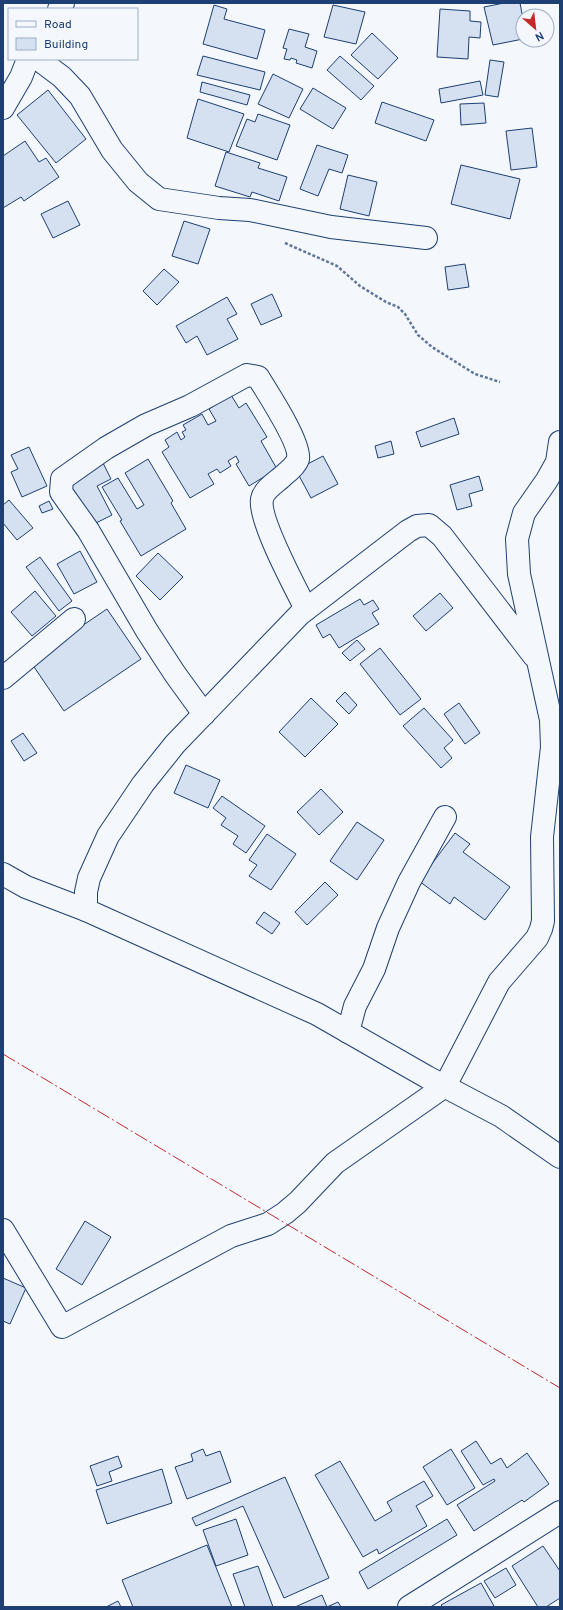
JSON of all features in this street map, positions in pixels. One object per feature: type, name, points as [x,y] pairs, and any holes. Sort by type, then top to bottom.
[{"type":"street","points":[[3,108],[28,60]]},
{"type":"street","points":[[39,60],[62,77],[80,96],[112,150],[138,182],[159,199],[219,208],[250,210],[331,227],[426,238]]},
{"type":"street","points":[[204,714],[175,674],[151,637],[88,530],[61,492],[62,479],[106,448],[146,425],[190,406],[247,375],[251,374],[258,377],[288,427],[297,450],[298,459],[292,468],[268,488],[262,498],[261,510],[286,569],[306,609]]},
{"type":"street","points":[[3,1230],[9,1237],[62,1327],[231,1236],[268,1224],[298,1202],[335,1163],[445,1086],[499,982],[537,938],[543,921],[542,837],[552,747],[551,720],[519,574],[517,538],[524,513],[547,480],[556,462],[560,442]]},
{"type":"street","points":[[86,910],[86,892],[89,878],[108,836],[143,784],[175,744],[272,642],[306,609],[408,531],[417,526],[429,525],[442,536],[537,660]]},
{"type":"street","points":[[3,678],[74,619]]},
{"type":"street","points":[[348,1032],[355,1006],[374,969],[388,928],[406,888],[445,817]]},
{"type":"street","points":[[3,874],[26,886],[86,910],[311,1011],[501,1116],[559,1154]]},
{"type":"street","points":[[409,1607],[560,1512]]},
{"type":"path","points":[[283,242],[337,266],[360,286],[386,302],[398,307],[405,314],[418,336],[432,347],[475,374],[500,382]]},
{"type":"building","points":[[504,3],[520,3],[521,8],[515,8],[515,41],[493,45],[484,7]]},
{"type":"building","points":[[214,5],[227,9],[224,19],[265,30],[257,59],[203,44]]},
{"type":"building","points":[[333,5],[365,12],[356,44],[324,37]]},
{"type":"building","points":[[440,9],[470,11],[470,21],[481,22],[480,38],[469,37],[468,59],[437,57]]},
{"type":"building","points":[[289,29],[309,34],[305,47],[317,51],[312,68],[296,63],[297,60],[291,58],[290,60],[284,59],[287,49],[283,48]]},
{"type":"building","points":[[372,33],[398,58],[378,79],[351,55]]},
{"type":"building","points":[[203,56],[265,72],[260,90],[197,75]]},
{"type":"building","points":[[340,56],[374,86],[361,100],[327,70]]},
{"type":"building","points":[[490,60],[504,62],[498,97],[485,95]]},
{"type":"building","points":[[273,74],[303,89],[289,118],[258,104]]},
{"type":"building","points":[[480,81],[483,95],[441,103],[439,89]]},
{"type":"building","points":[[202,82],[250,95],[247,105],[200,92]]},
{"type":"building","points":[[313,88],[346,108],[333,129],[300,109]]},
{"type":"building","points":[[48,90],[86,139],[56,163],[17,115]]},
{"type":"building","points":[[198,99],[244,114],[229,152],[187,138]]},
{"type":"building","points":[[382,102],[434,120],[426,141],[375,123]]},
{"type":"building","points":[[484,103],[486,123],[461,125],[460,104]]},
{"type":"building","points":[[258,114],[290,125],[277,160],[236,146],[247,119],[255,122]]},
{"type":"building","points":[[532,128],[537,167],[511,170],[506,131]]},
{"type":"building","points":[[25,141],[39,162],[46,158],[59,177],[24,201],[21,197],[3,208],[3,156]]},
{"type":"building","points":[[317,145],[348,155],[342,173],[329,169],[318,196],[300,189]]},
{"type":"building","points":[[226,152],[260,163],[258,168],[287,177],[279,201],[252,192],[250,197],[215,186]]},
{"type":"building","points":[[461,165],[520,179],[510,219],[451,204]]},
{"type":"building","points":[[348,175],[377,182],[369,216],[340,209]]},
{"type":"building","points":[[68,201],[80,225],[53,238],[41,214]]},
{"type":"building","points":[[184,221],[210,229],[198,264],[172,256]]},
{"type":"building","points":[[465,264],[469,287],[448,290],[445,267]]},
{"type":"building","points":[[164,269],[179,282],[157,305],[143,291]]},
{"type":"building","points":[[272,294],[282,316],[261,325],[251,304]]},
{"type":"building","points":[[227,297],[237,314],[227,319],[238,339],[207,355],[197,336],[186,343],[176,326]]},
{"type":"building","points":[[231,395],[239,408],[246,403],[267,437],[261,441],[277,469],[249,486],[236,464],[239,462],[236,456],[228,461],[231,466],[220,473],[217,469],[208,474],[214,484],[190,498],[162,452],[169,447],[165,440],[177,432],[181,440],[185,437],[182,432],[186,430],[183,425],[202,414],[208,425],[216,421],[209,409]]},
{"type":"building","points":[[454,418],[459,434],[421,447],[416,432]]},
{"type":"building","points":[[391,441],[394,454],[378,458],[375,446]]},
{"type":"building","points":[[29,447],[47,486],[22,497],[11,472],[18,469],[11,455]]},
{"type":"building","points":[[323,456],[338,484],[311,498],[296,470]]},
{"type":"building","points":[[148,459],[173,501],[171,503],[186,529],[141,556],[102,487],[118,478],[137,509],[144,505],[125,473]]},
{"type":"building","points":[[103,463],[111,479],[97,486],[112,515],[90,526],[67,481]]},
{"type":"building","points":[[479,476],[483,490],[469,494],[472,506],[457,510],[450,485]]},
{"type":"building","points":[[9,500],[33,528],[17,540],[3,523],[3,505]]},
{"type":"building","points":[[49,501],[53,509],[42,513],[39,506]]},
{"type":"building","points":[[80,551],[97,582],[74,594],[57,564]]},
{"type":"building","points":[[158,553],[183,577],[160,600],[136,576]]},
{"type":"building","points":[[40,557],[72,601],[59,611],[26,567]]},
{"type":"building","points":[[35,591],[56,616],[32,636],[11,612]]},
{"type":"building","points":[[440,593],[453,608],[426,631],[413,616]]},
{"type":"building","points":[[360,599],[364,605],[373,600],[379,609],[372,613],[379,624],[339,648],[330,634],[323,638],[316,625]]},
{"type":"building","points":[[107,609],[141,659],[64,711],[30,661]]},
{"type":"building","points":[[357,640],[365,649],[350,661],[342,653]]},
{"type":"building","points":[[380,648],[421,699],[400,715],[360,664]]},
{"type":"building","points":[[345,692],[357,705],[349,714],[336,701]]},
{"type":"building","points":[[311,698],[338,724],[305,757],[279,732]]},
{"type":"building","points":[[459,703],[480,733],[465,744],[444,714]]},
{"type":"building","points":[[424,708],[453,740],[444,748],[452,758],[441,768],[403,726]]},
{"type":"building","points":[[23,733],[37,753],[24,761],[11,741]]},
{"type":"building","points":[[186,765],[220,780],[208,808],[174,793]]},
{"type":"building","points":[[321,789],[343,812],[319,835],[297,812]]},
{"type":"building","points":[[222,796],[265,826],[246,853],[233,844],[238,836],[221,825],[226,818],[213,808]]},
{"type":"building","points":[[357,822],[384,840],[357,880],[330,861]]},
{"type":"building","points":[[455,833],[470,844],[463,852],[510,887],[485,920],[454,897],[450,904],[419,881]]},
{"type":"building","points":[[267,834],[296,854],[271,890],[249,876],[257,865],[249,860]]},
{"type":"building","points":[[325,882],[338,895],[307,925],[295,912]]},
{"type":"building","points":[[264,912],[280,923],[272,934],[256,923]]},
{"type":"building","points":[[85,1221],[111,1237],[82,1285],[56,1269]]},
{"type":"building","points":[[3,1278],[26,1288],[10,1324],[3,1321]]},
{"type":"building","points":[[476,1441],[491,1464],[501,1458],[507,1468],[527,1453],[549,1484],[524,1502],[522,1500],[474,1531],[457,1505],[495,1481],[494,1479],[483,1485],[461,1451]]},
{"type":"building","points":[[203,1449],[206,1456],[220,1451],[231,1482],[187,1499],[175,1467],[193,1461],[191,1454]]},
{"type":"building","points":[[451,1449],[475,1488],[447,1505],[423,1467]]},
{"type":"building","points":[[118,1456],[122,1467],[109,1472],[112,1481],[97,1486],[90,1466]]},
{"type":"building","points":[[340,1461],[375,1521],[392,1511],[387,1502],[424,1481],[433,1496],[416,1506],[427,1526],[379,1554],[377,1549],[363,1557],[315,1475]]},
{"type":"building","points":[[162,1469],[172,1503],[107,1524],[96,1490]]},
{"type":"building","points":[[285,1477],[329,1578],[284,1598],[243,1506],[196,1526],[192,1518]]},
{"type":"building","points":[[236,1519],[248,1555],[216,1566],[203,1530]]},
{"type":"building","points":[[447,1519],[457,1535],[368,1589],[359,1572]]},
{"type":"building","points":[[207,1545],[232,1607],[133,1607],[122,1580]]},
{"type":"building","points":[[543,1546],[560,1571],[560,1598],[546,1607],[538,1607],[512,1566]]},
{"type":"building","points":[[258,1566],[273,1607],[245,1607],[233,1574]]},
{"type":"building","points":[[506,1568],[516,1585],[495,1598],[484,1581]]},
{"type":"building","points":[[481,1583],[494,1606],[443,1607],[441,1605]]},
{"type":"building","points":[[322,1595],[327,1607],[295,1607]]},
{"type":"building","points":[[118,1601],[121,1607],[106,1607]]},
{"type":"building","points":[[338,1602],[341,1607],[327,1607]]},
{"type":"power","points":[[3,1054],[560,1388]]}]
